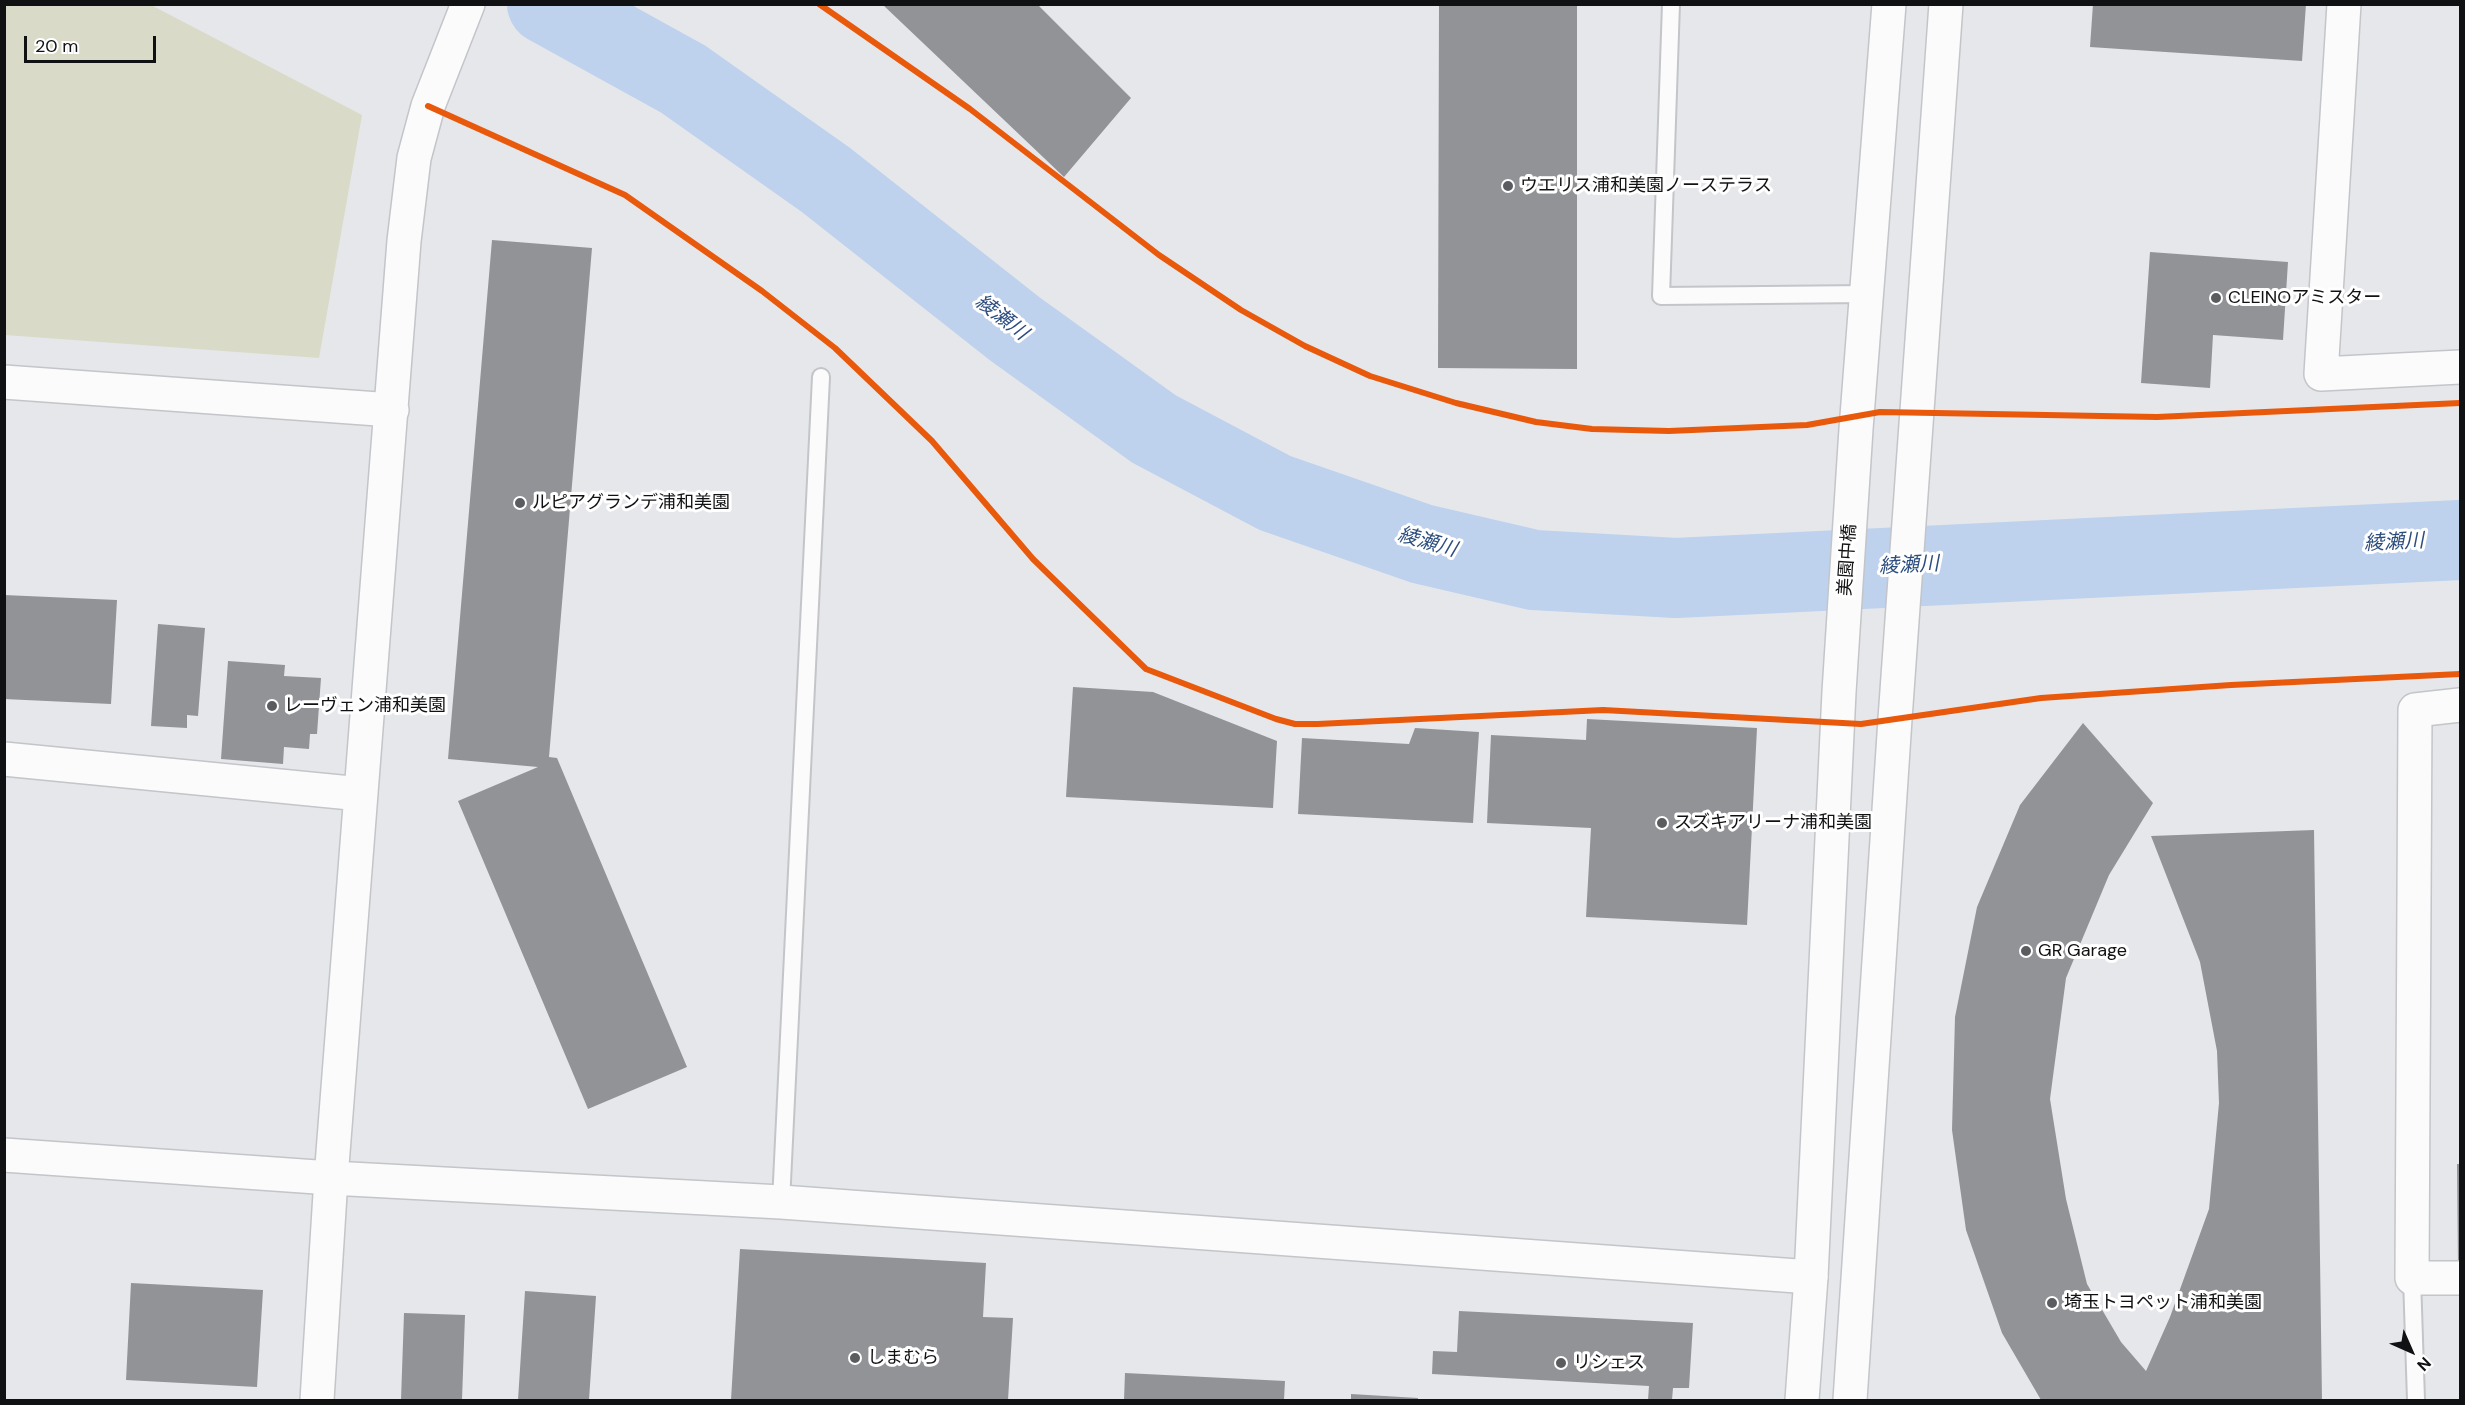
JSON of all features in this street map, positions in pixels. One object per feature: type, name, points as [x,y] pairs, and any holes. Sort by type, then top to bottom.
[{"type":"street","points":[[317,1401],[331,1178],[404,241],[414,158],[434,88],[468,4]]},
{"type":"street","name":"美園中橋","points":[[1802,1401],[1811,1276],[1839,692],[1856,429],[1889,4]]},
{"type":"street","points":[[1850,1401],[1946,4]]},
{"type":"street","points":[[2344,4],[2321,374],[2460,368]]},
{"type":"street","points":[[4,382],[392,410]]},
{"type":"street","points":[[2460,705],[2415,710],[2412,1278],[2460,1278]]},
{"type":"street","points":[[4,759],[362,794]]},
{"type":"street","points":[[4,1155],[331,1178],[781,1202],[1811,1276]]},
{"type":"lane","points":[[1671,4],[1661,296],[1867,294]]},
{"type":"lane","points":[[781,1202],[821,377]]},
{"type":"lane","points":[[2412,1278],[2416,1401]]},
{"type":"green space","points":[[4,5],[151,5],[362,115],[319,358],[5,335]]},
{"type":"building","points":[[882,4],[1037,4],[1131,98],[1064,177]]},
{"type":"building","name":"ウエリス浦和美園ノーステラス","points":[[1439,4],[1577,4],[1577,369],[1438,368]]},
{"type":"building","points":[[2093,4],[2306,4],[2302,61],[2090,47]]},
{"type":"building","name":"ルピアグランデ浦和美園","points":[[492,240],[592,248],[549,757],[557,758],[687,1067],[588,1109],[458,801],[538,767],[448,759]]},
{"type":"building","name":"CLEINOアミスター","points":[[2150,252],[2288,262],[2283,340],[2213,335],[2210,388],[2141,383]]},
{"type":"building","points":[[4,595],[117,600],[111,704],[4,699]]},
{"type":"building","points":[[158,624],[205,628],[198,716],[187,715],[187,728],[151,726]]},
{"type":"building","name":"レーヴェン浦和美園","points":[[228,661],[285,665],[284,676],[321,678],[317,734],[310,734],[309,749],[284,747],[283,764],[221,759]]},
{"type":"building","points":[[1073,687],[1153,692],[1277,741],[1273,808],[1066,797]]},
{"type":"building","points":[[1587,719],[1757,728],[1747,925],[1586,917],[1591,828],[1487,823],[1491,735],[1586,740]]},
{"type":"building","points":[[2083,723],[2153,803],[2109,875],[2066,978],[2050,1099],[2066,1199],[2087,1284],[2121,1342],[2146,1371],[2170,1317],[2209,1209],[2219,1103],[2217,1051],[2200,962],[2151,836],[2314,830],[2322,1400],[2041,1400],[2002,1333],[1966,1230],[1952,1130],[1955,1017],[1977,907],[2020,805]]},
{"type":"building","points":[[1415,728],[1479,732],[1473,823],[1298,814],[1302,738],[1409,744]]},
{"type":"building","points":[[2457,1164],[2460,1164],[2460,1266],[2458,1266]]},
{"type":"building","points":[[740,1249],[986,1263],[983,1317],[1013,1318],[1008,1400],[731,1400]]},
{"type":"building","points":[[131,1283],[263,1290],[257,1387],[126,1380]]},
{"type":"building","points":[[525,1291],[596,1296],[589,1400],[518,1400]]},
{"type":"building","name":"リシェス","points":[[1459,1311],[1693,1323],[1689,1388],[1673,1388],[1672,1400],[1648,1400],[1649,1386],[1432,1374],[1433,1351],[1457,1352]]},
{"type":"building","points":[[404,1313],[465,1315],[462,1400],[401,1400]]},
{"type":"building","points":[[1125,1373],[1285,1381],[1284,1400],[1124,1400]]},
{"type":"building","points":[[1351,1394],[1418,1398],[1418,1400],[1351,1400]]},
{"type":"waterway","name":"綾瀬川","points":[[547,4],[683,79],[826,180],[1015,329],[1154,429],[1275,493],[1422,544],[1534,570],[1676,578],[2460,540]]},
{"type":"cycle path","points":[[819,4],[970,109],[1159,255],[1241,310],[1305,346],[1370,376],[1456,403],[1536,422],[1592,429],[1669,431],[1807,425],[1880,412],[2157,417],[2460,403]]},
{"type":"cycle path","points":[[428,106],[625,195],[762,291],[835,348],[932,441],[1033,559],[1146,669],[1276,719],[1295,724],[1318,724],[1603,710],[1861,724],[2041,698],[2231,685],[2460,674]]},
{"type":"place","name":"ウエリス浦和美園ノーステラス","points":[[1508,186]]},
{"type":"place","name":"CLEINOアミスター","points":[[2216,298]]},
{"type":"place","name":"ルピアグランデ浦和美園","points":[[520,503]]},
{"type":"place","name":"レーヴェン浦和美園","points":[[272,706]]},
{"type":"place","name":"スズキアリーナ浦和美園","points":[[1662,823]]},
{"type":"place","name":"GR Garage","points":[[2026,951]]},
{"type":"place","name":"埼玉トヨペット浦和美園","points":[[2052,1303]]},
{"type":"place","name":"しまむら","points":[[855,1358]]},
{"type":"place","name":"リシェス","points":[[1561,1363]]}]
